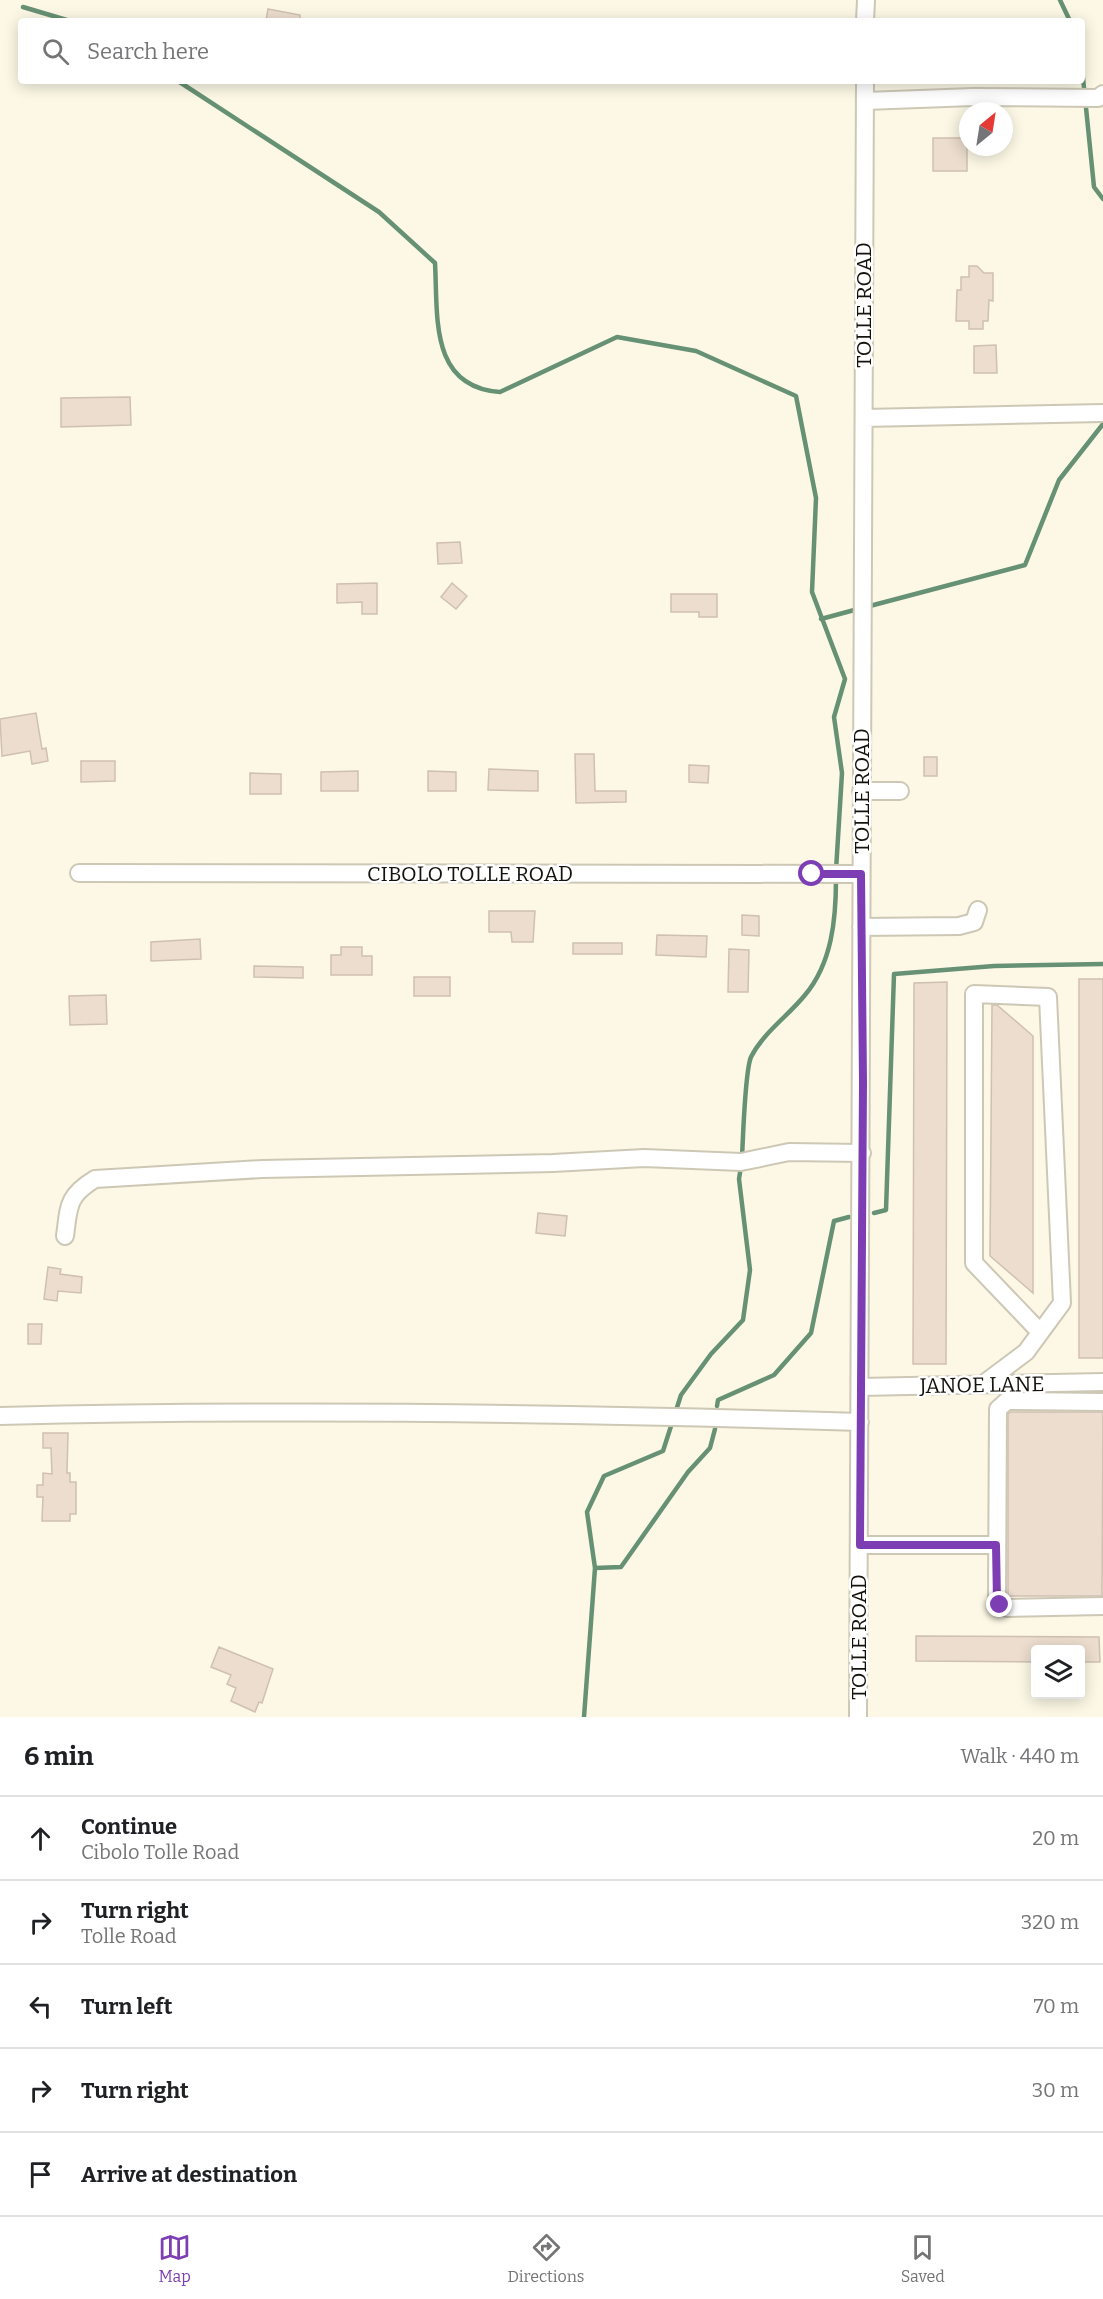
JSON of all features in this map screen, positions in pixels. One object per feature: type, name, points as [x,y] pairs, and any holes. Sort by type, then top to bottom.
[{"type":"street","points":[[865,18],[866,0]]},
{"type":"street","name":"TOLLE ROAD","points":[[858,1717],[865,84]]},
{"type":"street","points":[[865,101],[973,97],[1098,98],[1103,94]]},
{"type":"street","points":[[864,418],[1103,413]]},
{"type":"street","points":[[861,791],[900,791]]},
{"type":"street","name":"CIBOLO TOLLE ROAD","points":[[79,873],[861,874]]},
{"type":"street","points":[[861,927],[959,926],[974,922],[978,910]]},
{"type":"street","points":[[982,1384],[1026,1352],[1062,1303],[1048,997],[974,994],[974,1263],[1040,1332]]},
{"type":"street","points":[[65,1236],[70,1200],[81,1188],[95,1179],[262,1169],[532,1164],[609,1159],[751,1161],[789,1152],[862,1153]]},
{"type":"street","name":"JANOE LANE","points":[[860,1387],[1103,1382]]},
{"type":"street","points":[[1103,1402],[1007,1401],[1001,1404],[998,1409],[996,1545],[997,1601],[1000,1605],[1007,1608],[1103,1606]]},
{"type":"street","points":[[0,1416],[261,1413],[667,1416],[860,1422]]},
{"type":"street","points":[[860,1545],[996,1545]]},
{"type":"building","points":[[268,9],[300,15],[300,18],[266,18]]},
{"type":"building","points":[[933,138],[959,138],[959,156],[967,156],[967,171],[933,171]]},
{"type":"building","points":[[969,266],[977,266],[984,273],[993,273],[993,301],[989,300],[988,321],[983,321],[983,329],[969,329],[969,321],[956,321],[957,290],[961,290],[961,277],[969,277]]},
{"type":"building","points":[[996,345],[997,373],[974,373],[974,346]]},
{"type":"building","points":[[130,397],[131,425],[61,427],[61,398]]},
{"type":"building","points":[[460,542],[462,563],[438,564],[437,543]]},
{"type":"building","points":[[377,583],[377,614],[362,614],[362,602],[337,603],[337,584]]},
{"type":"building","points":[[452,583],[467,596],[456,609],[441,597]]},
{"type":"building","points":[[671,594],[717,594],[717,617],[699,617],[699,612],[671,612]]},
{"type":"building","points":[[36,713],[42,749],[46,748],[48,761],[32,764],[30,751],[2,756],[0,719]]},
{"type":"building","points":[[575,754],[594,754],[595,791],[626,791],[626,802],[576,803]]},
{"type":"building","points":[[924,757],[937,757],[937,776],[924,776]]},
{"type":"building","points":[[81,761],[115,761],[115,781],[81,782]]},
{"type":"building","points":[[689,765],[709,766],[708,783],[689,782]]},
{"type":"building","points":[[489,769],[538,771],[538,791],[488,790]]},
{"type":"building","points":[[358,771],[358,791],[321,791],[321,772]]},
{"type":"building","points":[[428,771],[456,772],[456,791],[428,791]]},
{"type":"building","points":[[250,773],[281,774],[281,794],[250,794]]},
{"type":"building","points":[[489,911],[535,911],[533,942],[512,942],[511,932],[489,932]]},
{"type":"building","points":[[742,915],[759,916],[759,936],[742,935]]},
{"type":"building","points":[[657,935],[707,936],[706,957],[656,955]]},
{"type":"building","points":[[200,939],[201,959],[151,961],[151,942]]},
{"type":"building","points":[[573,943],[622,943],[622,954],[573,954]]},
{"type":"building","points":[[341,947],[362,947],[362,956],[372,956],[372,975],[331,975],[331,955],[341,955]]},
{"type":"building","points":[[729,949],[749,950],[748,992],[728,992]]},
{"type":"building","points":[[254,966],[303,967],[303,978],[254,977]]},
{"type":"building","points":[[414,977],[450,977],[450,996],[414,996]]},
{"type":"building","points":[[1079,979],[1103,979],[1103,1358],[1079,1358]]},
{"type":"building","points":[[947,982],[946,1364],[913,1364],[914,983]]},
{"type":"building","points":[[106,995],[107,1024],[70,1025],[69,996]]},
{"type":"building","points":[[992,1005],[997,1005],[1033,1036],[1033,1293],[990,1256]]},
{"type":"building","points":[[538,1213],[567,1216],[565,1236],[536,1233]]},
{"type":"building","points":[[48,1267],[61,1269],[60,1274],[82,1277],[81,1293],[58,1291],[57,1301],[44,1299]]},
{"type":"building","points":[[28,1324],[42,1324],[41,1344],[28,1344]]},
{"type":"building","points":[[1011,1412],[1103,1412],[1102,1596],[1008,1596],[1008,1414]]},
{"type":"building","points":[[43,1433],[68,1433],[67,1473],[70,1473],[70,1482],[76,1482],[76,1514],[70,1514],[70,1521],[42,1521],[43,1497],[37,1497],[37,1485],[43,1485],[43,1473],[52,1474],[51,1448],[43,1448]]},
{"type":"building","points":[[916,1636],[1099,1637],[1100,1662],[1085,1662],[1085,1645],[1031,1645],[1031,1662],[916,1661]]},
{"type":"building","points":[[219,1647],[273,1669],[262,1703],[259,1702],[255,1712],[231,1701],[236,1688],[227,1684],[231,1675],[211,1667]]},
{"type":"waterway","points":[[1060,0],[1069,18]]},
{"type":"waterway","points":[[23,7],[60,18]]},
{"type":"waterway","points":[[183,84],[379,212],[435,263],[436,305],[442,346],[449,363],[460,377],[477,387],[500,392],[617,337],[696,351],[796,396],[816,498],[812,592],[845,679],[834,717],[842,773],[836,870]]},
{"type":"waterway","points":[[1084,84],[1094,187],[1103,199]]},
{"type":"waterway","points":[[866,607],[1025,565],[1059,480],[1103,424]]},
{"type":"waterway","points":[[821,619],[858,609]]},
{"type":"waterway","points":[[742,1158],[746,1090],[751,1057],[762,1040],[805,995],[821,969],[831,940],[836,879]]},
{"type":"waterway","points":[[874,1213],[886,1210],[894,974],[994,966],[1103,964]]},
{"type":"waterway","points":[[584,1717],[595,1568],[587,1512],[604,1476],[663,1451],[681,1395],[711,1354],[743,1320],[750,1270],[739,1179],[741,1166]]},
{"type":"waterway","points":[[717,1406],[718,1400],[774,1375],[811,1333],[834,1221],[849,1217]]},
{"type":"waterway","points":[[595,1568],[621,1567],[688,1472],[710,1448],[715,1429]]},
{"type":"route","points":[[812,874],[861,874],[863,1082],[860,1545],[996,1545],[997,1601],[1000,1605]]}]
